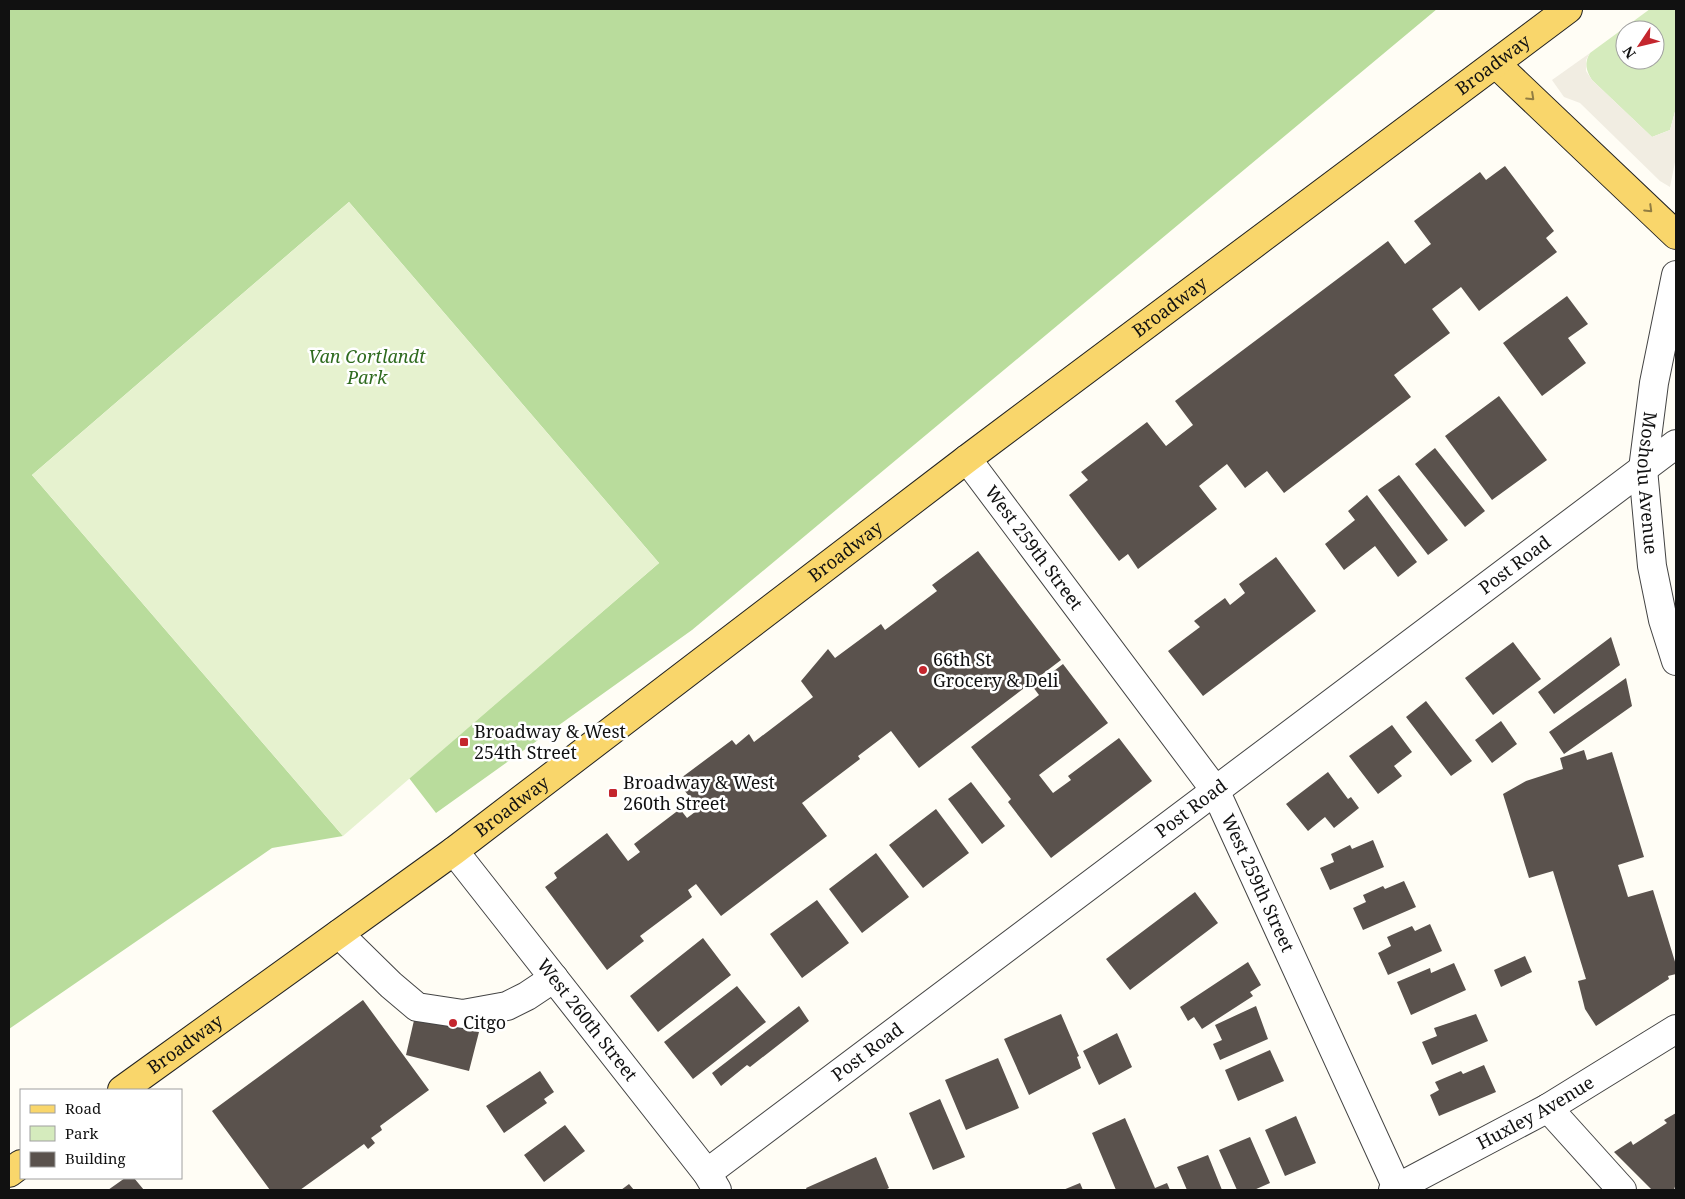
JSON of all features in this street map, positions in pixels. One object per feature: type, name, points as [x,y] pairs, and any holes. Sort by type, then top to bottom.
[{"type":"main road","name":"Broadway","points":[[123,1089],[454,851],[967,459],[1568,9]]},
{"type":"main road","points":[[1496,64],[1676,235]]},
{"type":"main road","points":[[9,1173],[20,1165]]},
{"type":"street","name":"Mosholu Avenue","points":[[1676,275],[1654,383],[1643,469],[1652,566],[1663,620],[1676,661]]},
{"type":"street","name":"Post Road","points":[[712,1182],[1215,790],[1676,444]]},
{"type":"street","name":"West 259th Street","points":[[967,459],[1215,790],[1396,1190]]},
{"type":"street","name":"West 260th Street","points":[[454,851],[712,1182]]},
{"type":"street","points":[[339,934],[391,985],[417,1006],[463,1014],[507,1006],[527,996],[554,978]]},
{"type":"street","name":"Huxley Avenue","points":[[1396,1190],[1548,1108],[1676,1029]]},
{"type":"street","points":[[1548,1108],[1622,1190]]},
{"type":"green space","name":"Van Cortlandt Park","points":[[9,9],[1437,9],[692,630],[436,813],[409,778],[659,563],[349,202],[32,475],[343,836],[272,848],[9,1029]]},
{"type":"green space","points":[[1650,9],[1676,9],[1676,108],[1670,130],[1652,137],[1592,80],[1586,66],[1590,53],[1615,35],[1615,70],[1665,70],[1665,20],[1635,20]]},
{"type":"green space","points":[[349,202],[659,563],[343,836],[32,475]]},
{"type":"shaded area","points":[[1590,53],[1586,60],[1586,71],[1592,80],[1652,137],[1670,130],[1676,108],[1676,157],[1670,187],[1660,181],[1580,103],[1564,97],[1552,80]]},
{"type":"building","points":[[1505,166],[1554,231],[1546,238],[1557,252],[1479,311],[1461,287],[1432,309],[1450,333],[1394,375],[1411,397],[1284,493],[1267,471],[1245,488],[1227,464],[1199,486],[1217,509],[1138,569],[1128,554],[1119,561],[1069,495],[1088,480],[1081,472],[1147,422],[1166,446],[1193,425],[1175,401],[1388,241],[1405,264],[1431,244],[1414,221],[1480,172],[1486,180]]},
{"type":"building","points":[[1567,296],[1588,324],[1568,338],[1586,363],[1542,396],[1503,343]]},
{"type":"building","points":[[1499,396],[1547,460],[1492,500],[1445,436]]},
{"type":"building","points":[[1435,448],[1485,511],[1465,527],[1415,464]]},
{"type":"building","points":[[1399,475],[1448,540],[1428,555],[1378,490]]},
{"type":"building","points":[[1367,495],[1417,562],[1398,577],[1375,546],[1344,570],[1325,544],[1355,520],[1348,511]]},
{"type":"building","points":[[978,551],[1061,660],[919,768],[891,731],[858,756],[860,759],[802,803],[827,836],[721,916],[696,884],[688,890],[692,897],[640,936],[644,941],[607,970],[545,887],[557,878],[554,873],[607,833],[628,861],[640,852],[634,844],[680,809],[687,818],[699,809],[677,781],[732,740],[736,745],[749,734],[754,742],[813,697],[801,681],[828,649],[835,658],[881,624],[885,630],[937,591],[932,585]]},
{"type":"building","points":[[1276,557],[1316,611],[1203,696],[1168,651],[1200,627],[1194,621],[1225,598],[1230,605],[1245,593],[1239,584]]},
{"type":"building","points":[[1611,637],[1620,665],[1554,714],[1538,692]]},
{"type":"building","points":[[1513,642],[1541,679],[1493,715],[1465,678]]},
{"type":"building","points":[[1063,664],[1108,723],[1039,775],[1053,793],[1071,780],[1068,776],[1119,738],[1152,781],[1051,858],[1008,802],[1011,799],[971,747],[1039,695],[1033,687]]},
{"type":"building","points":[[1626,678],[1632,706],[1564,754],[1549,732]]},
{"type":"building","points":[[1426,701],[1472,761],[1451,776],[1406,717]]},
{"type":"building","points":[[1501,721],[1517,744],[1492,763],[1475,740]]},
{"type":"building","points":[[1392,725],[1412,752],[1394,766],[1402,776],[1378,794],[1349,756]]},
{"type":"building","points":[[1584,750],[1587,760],[1612,752],[1644,857],[1618,865],[1628,897],[1653,890],[1676,965],[1676,974],[1668,976],[1669,979],[1596,1026],[1585,1009],[1578,981],[1586,979],[1553,871],[1529,878],[1503,794],[1526,781],[1563,769],[1560,758]]},
{"type":"building","points":[[1328,772],[1348,799],[1351,797],[1359,808],[1334,828],[1325,817],[1308,831],[1286,804]]},
{"type":"building","points":[[971,782],[1005,826],[982,844],[948,799]]},
{"type":"building","points":[[936,809],[969,853],[923,888],[889,845]]},
{"type":"building","points":[[1373,840],[1384,867],[1330,890],[1320,868],[1334,862],[1331,854],[1350,845],[1352,849]]},
{"type":"building","points":[[876,853],[909,897],[862,933],[829,889]]},
{"type":"building","points":[[1404,881],[1416,907],[1363,930],[1353,908],[1366,902],[1363,895],[1383,886],[1385,889]]},
{"type":"building","points":[[1195,892],[1218,923],[1130,990],[1106,959]]},
{"type":"building","points":[[817,900],[849,943],[802,978],[770,934]]},
{"type":"building","points":[[1430,924],[1442,951],[1388,975],[1378,953],[1391,946],[1387,937],[1412,926],[1415,931]]},
{"type":"building","points":[[703,938],[731,975],[658,1032],[630,996]]},
{"type":"building","points":[[1525,956],[1532,972],[1501,987],[1494,970]]},
{"type":"building","points":[[1248,962],[1261,985],[1250,992],[1253,996],[1202,1029],[1194,1017],[1188,1021],[1180,1007]]},
{"type":"building","points":[[1454,963],[1466,990],[1411,1015],[1397,982],[1430,968],[1431,973]]},
{"type":"building","points":[[737,986],[766,1022],[693,1079],[664,1042]]},
{"type":"building","points":[[363,1000],[429,1090],[380,1126],[382,1130],[371,1138],[375,1143],[368,1149],[364,1144],[300,1190],[270,1190],[212,1111]]},
{"type":"building","points":[[799,1006],[809,1021],[750,1067],[747,1065],[721,1086],[712,1073]]},
{"type":"building","points":[[1256,1006],[1268,1039],[1220,1060],[1213,1044],[1222,1040],[1215,1025]]},
{"type":"building","points":[[1061,1014],[1079,1056],[1077,1057],[1081,1068],[1029,1095],[1004,1039]]},
{"type":"building","points":[[1476,1014],[1488,1041],[1432,1065],[1422,1042],[1437,1036],[1434,1028]]},
{"type":"building","points":[[415,1016],[479,1032],[469,1071],[406,1055]]},
{"type":"building","points":[[1117,1033],[1132,1067],[1099,1085],[1083,1051]]},
{"type":"building","points":[[1270,1050],[1284,1081],[1238,1101],[1225,1070]]},
{"type":"building","points":[[998,1058],[1019,1108],[966,1130],[945,1080]]},
{"type":"building","points":[[1484,1065],[1496,1092],[1439,1116],[1430,1095],[1439,1090],[1435,1082],[1461,1071],[1463,1074]]},
{"type":"building","points":[[540,1071],[554,1092],[544,1099],[547,1103],[504,1133],[486,1106]]},
{"type":"building","points":[[940,1099],[965,1157],[933,1170],[909,1113]]},
{"type":"building","points":[[1676,1113],[1676,1183],[1674,1190],[1652,1190],[1614,1152],[1631,1141],[1633,1145],[1667,1123],[1664,1120]]},
{"type":"building","points":[[1296,1116],[1316,1163],[1285,1176],[1265,1130]]},
{"type":"building","points":[[1125,1118],[1155,1188],[1167,1183],[1170,1190],[1116,1190],[1092,1133]]},
{"type":"building","points":[[565,1125],[585,1151],[544,1182],[524,1155]]},
{"type":"building","points":[[1250,1137],[1270,1183],[1254,1190],[1237,1190],[1219,1150]]},
{"type":"building","points":[[1208,1155],[1222,1190],[1187,1190],[1177,1167]]},
{"type":"building","points":[[876,1157],[889,1188],[885,1190],[807,1190],[806,1188]]},
{"type":"building","points":[[124,1179],[135,1179],[144,1190],[108,1190]]},
{"type":"building","points":[[1080,1183],[1083,1190],[1063,1190]]},
{"type":"building","points":[[629,1184],[634,1190],[621,1190]]},
{"type":"place","name":"66th St Grocery & Deli","points":[[923,670]]},
{"type":"place","name":"Broadway & West 254th Street","points":[[464,742]]},
{"type":"place","name":"Broadway & West 260th Street","points":[[613,793]]},
{"type":"place","name":"Citgo","points":[[453,1023]]}]
